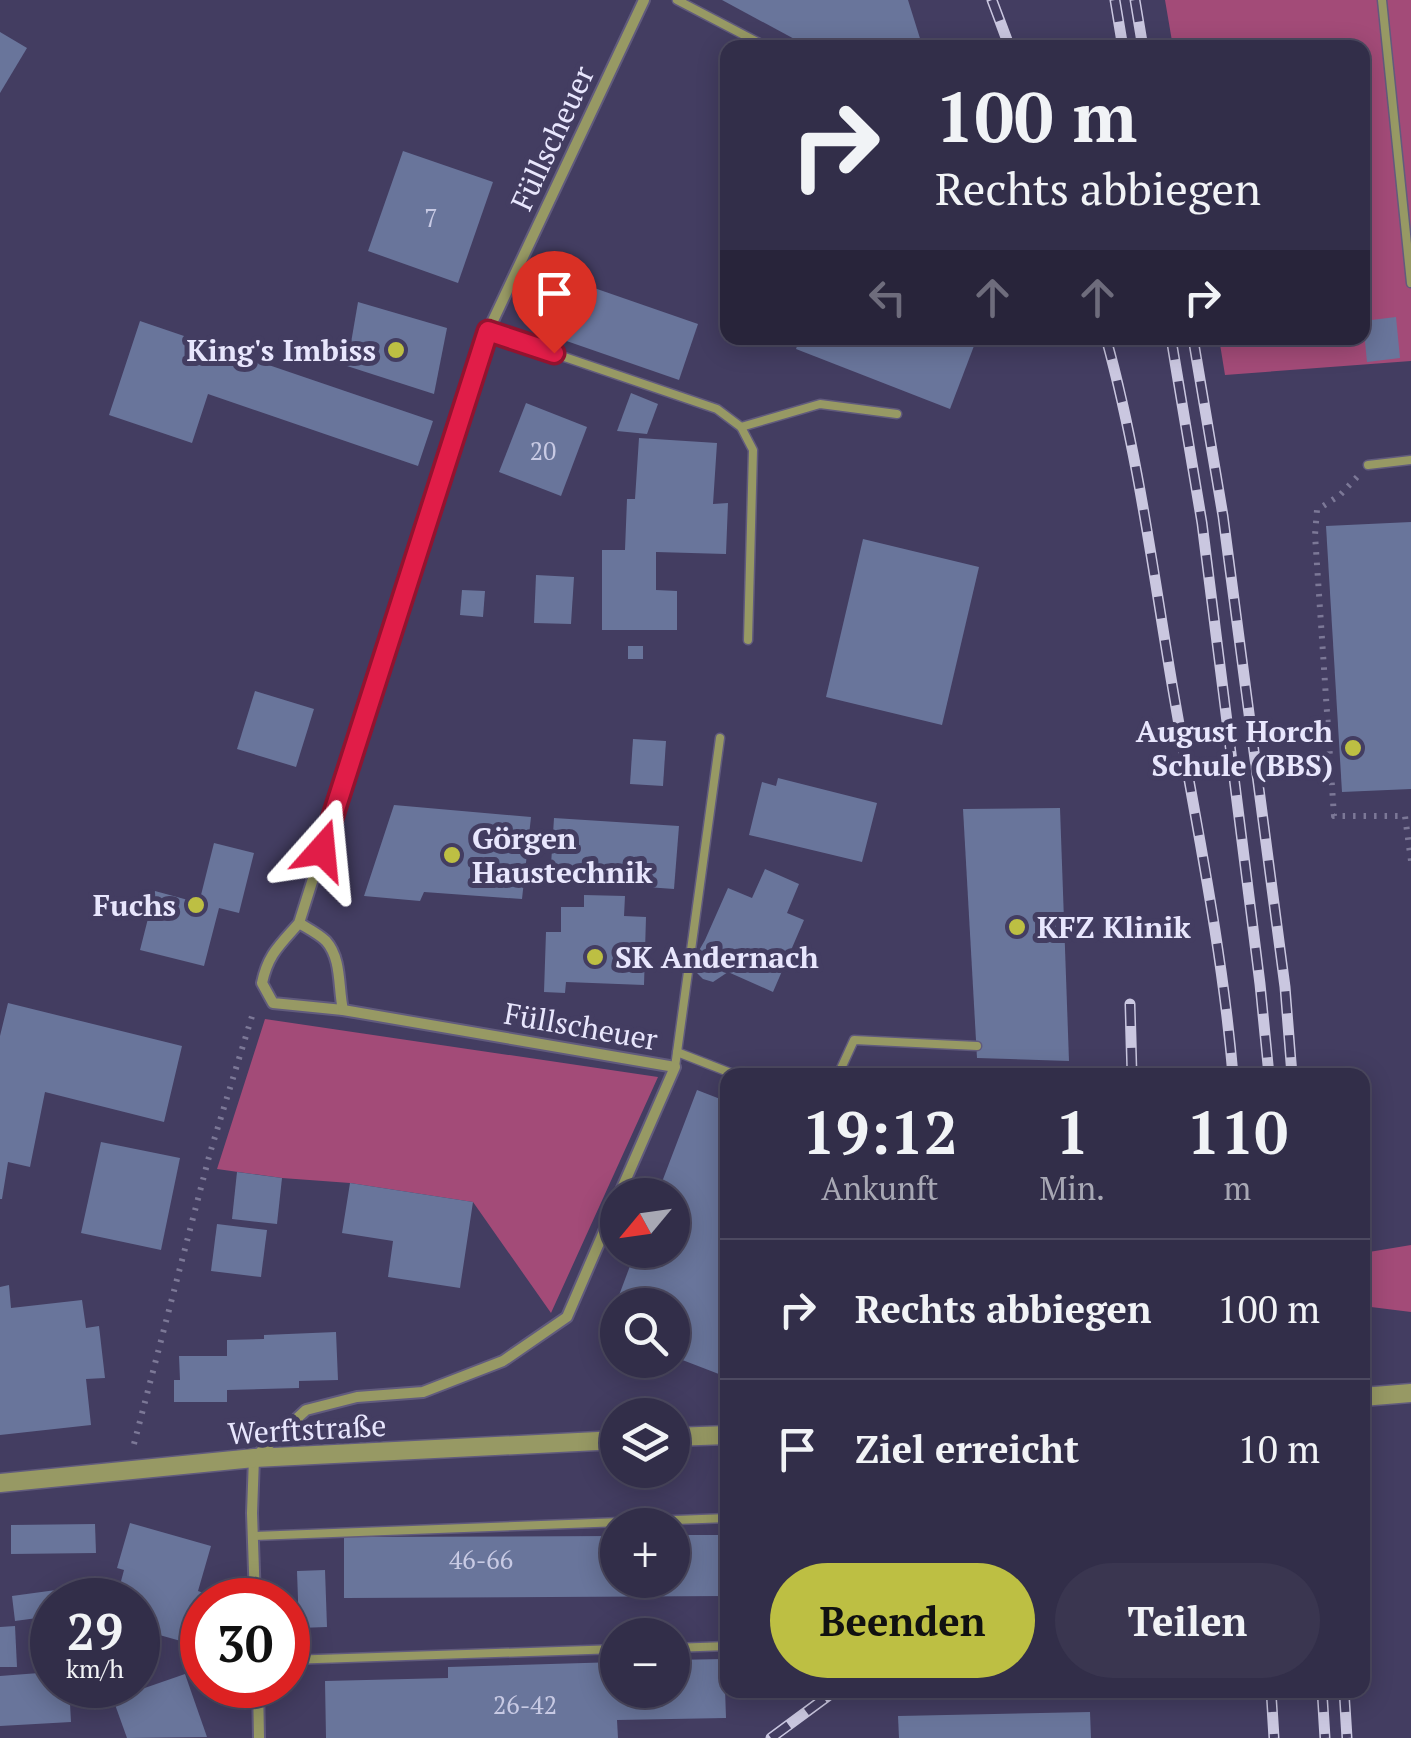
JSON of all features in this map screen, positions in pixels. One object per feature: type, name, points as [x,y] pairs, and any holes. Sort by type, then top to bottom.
[{"type":"street","name":"Füllscheuer","points":[[626,1178],[675,1068],[342,1010],[273,1002],[262,983],[274,949],[299,923],[488,331],[644,0]]},
{"type":"street","points":[[299,923],[326,941],[339,970],[342,1010]]},
{"type":"street","name":"Füllscheuer","points":[[254,1458],[306,1410],[357,1397],[424,1392],[502,1361],[567,1317],[600,1239]]},
{"type":"street","points":[[1370,1396],[1411,1393]]},
{"type":"street","points":[[690,1436],[720,1434]]},
{"type":"street","name":"Werftstraße","points":[[0,1483],[254,1458],[600,1441]]},
{"type":"street","points":[[254,1458],[255,1578]]},
{"type":"street","points":[[258,1708],[259,1738]]},
{"type":"lane","points":[[677,0],[754,40]]},
{"type":"lane","points":[[1382,0],[1411,283]]},
{"type":"lane","points":[[488,331],[717,409],[741,426],[753,450],[748,640]]},
{"type":"lane","points":[[741,426],[820,404],[897,414]]},
{"type":"lane","points":[[1368,465],[1411,460]]},
{"type":"lane","points":[[675,1068],[720,738]]},
{"type":"lane","points":[[841,1068],[854,1040],[976,1046]]},
{"type":"lane","points":[[677,1052],[720,1069]]},
{"type":"lane","points":[[254,1536],[720,1518]]},
{"type":"lane","points":[[690,1647],[720,1646]]},
{"type":"lane","points":[[310,1659],[600,1650]]},
{"type":"path","points":[[1368,465],[1340,494],[1316,510],[1334,816],[1405,816],[1411,860]]},
{"type":"path","points":[[128,1471],[210,1153],[262,983]]},
{"type":"shaded area","points":[[1165,0],[1411,0],[1411,361],[1225,375],[1220,345],[1370,345],[1370,40],[1172,40]]},
{"type":"shaded area","points":[[265,1019],[658,1077],[612,1178],[600,1178],[600,1205],[551,1313],[473,1202],[350,1183],[217,1169]]},
{"type":"shaded area","points":[[1411,1245],[1411,1312],[1370,1307],[1370,1252]]},
{"type":"building","points":[[722,0],[908,0],[920,40],[796,40]]},
{"type":"building","points":[[0,32],[27,48],[0,93]]},
{"type":"building","points":[[403,151],[493,182],[458,283],[368,251]]},
{"type":"building","points":[[574,281],[698,324],[679,380],[555,337]]},
{"type":"building","points":[[358,302],[447,328],[434,394],[347,366]]},
{"type":"building","points":[[1396,317],[1400,358],[1367,362],[1370,320]]},
{"type":"building","points":[[140,321],[433,421],[418,466],[208,394],[192,443],[109,415]]},
{"type":"building","points":[[797,345],[974,345],[950,409],[796,349]]},
{"type":"building","points":[[631,393],[658,404],[647,434],[617,431]]},
{"type":"building","points":[[526,403],[587,427],[561,496],[499,472]]},
{"type":"building","points":[[639,438],[717,443],[713,504],[728,503],[726,554],[656,552],[656,590],[677,591],[677,630],[602,630],[602,550],[625,550],[627,499],[635,499]]},
{"type":"building","points":[[1411,522],[1411,789],[1342,792],[1326,526]]},
{"type":"building","points":[[863,539],[979,567],[942,725],[826,697]]},
{"type":"building","points":[[536,575],[574,577],[571,624],[534,623]]},
{"type":"building","points":[[462,590],[485,591],[483,617],[460,615]]},
{"type":"building","points":[[628,646],[643,646],[643,659],[628,659]]},
{"type":"building","points":[[255,691],[314,709],[296,767],[237,749]]},
{"type":"building","points":[[633,739],[666,741],[663,786],[630,784]]},
{"type":"building","points":[[778,778],[877,803],[862,862],[749,835],[762,782],[776,786]]},
{"type":"building","name":"Görgen Haustechnik","points":[[394,805],[531,817],[522,899],[424,892],[420,901],[364,896]]},
{"type":"building","name":"KFZ Klinik","points":[[1060,808],[1069,1061],[977,1058],[963,809]]},
{"type":"building","points":[[554,818],[679,826],[674,889],[550,880]]},
{"type":"building","name":"Fuchs","points":[[214,843],[254,853],[239,913],[219,908],[204,966],[140,950],[155,891],[199,903]]},
{"type":"building","points":[[765,869],[799,884],[787,913],[804,920],[773,992],[728,972],[713,982],[703,979],[693,961],[728,888],[752,898]]},
{"type":"building","name":"SK Andernach","points":[[584,895],[625,896],[624,916],[646,917],[644,985],[566,982],[565,993],[544,992],[546,932],[561,932],[561,907],[584,907]]},
{"type":"building","points":[[8,1003],[182,1046],[164,1122],[45,1092],[30,1167],[8,1162],[0,1199],[0,1036]]},
{"type":"building","points":[[697,1090],[720,1099],[720,1374],[690,1363],[690,1288],[622,1288],[629,1268],[690,1268],[690,1178],[663,1178]]},
{"type":"building","points":[[101,1142],[180,1158],[161,1250],[81,1233]]},
{"type":"building","points":[[237,1172],[282,1178],[277,1224],[232,1219]]},
{"type":"building","points":[[350,1183],[473,1202],[460,1288],[388,1277],[393,1241],[342,1233]]},
{"type":"building","points":[[217,1224],[267,1230],[261,1277],[211,1271]]},
{"type":"building","points":[[9,1285],[11,1308],[82,1300],[86,1328],[99,1326],[105,1378],[86,1379],[91,1425],[0,1435],[0,1287]]},
{"type":"building","points":[[336,1332],[338,1380],[299,1381],[299,1388],[227,1390],[227,1402],[174,1402],[174,1380],[180,1380],[179,1356],[227,1356],[227,1340]]},
{"type":"building","points":[[130,1523],[211,1546],[202,1578],[180,1578],[180,1641],[160,1635],[160,1578],[122,1578],[124,1570],[117,1568]]},
{"type":"building","points":[[95,1524],[96,1553],[11,1554],[11,1525]]},
{"type":"building","points":[[690,1535],[720,1535],[720,1596],[690,1596]]},
{"type":"building","points":[[600,1536],[600,1597],[344,1598],[344,1537]]},
{"type":"building","points":[[325,1570],[327,1627],[310,1628],[310,1578],[297,1578],[297,1571]]},
{"type":"building","points":[[30,1594],[30,1619],[15,1621],[12,1596]]},
{"type":"building","points":[[15,1626],[17,1667],[0,1667],[0,1627]]},
{"type":"building","points":[[720,1659],[720,1698],[725,1698],[726,1718],[617,1720],[618,1738],[326,1738],[325,1681],[448,1678],[448,1667],[600,1663],[600,1708],[690,1708],[690,1660]]},
{"type":"building","points":[[30,1674],[30,1708],[70,1708],[71,1722],[0,1726],[0,1676]]},
{"type":"building","points":[[180,1676],[180,1708],[197,1708],[207,1737],[127,1738],[116,1708],[160,1708],[160,1683]]},
{"type":"building","points":[[1090,1712],[1091,1738],[899,1738],[898,1716]]},
{"type":"railway","points":[[992,0],[1007,40]]},
{"type":"railway","points":[[1115,0],[1122,40]]},
{"type":"railway","points":[[1135,0],[1142,40]]},
{"type":"railway","points":[[1108,345],[1144,513],[1215,930],[1232,1068]]},
{"type":"railway","points":[[1172,345],[1202,523],[1268,1068]]},
{"type":"railway","points":[[1194,345],[1223,516],[1285,987],[1291,1068]]},
{"type":"railway","points":[[1130,1004],[1132,1068]]},
{"type":"railway","points":[[771,1738],[825,1698]]},
{"type":"railway","points":[[1272,1698],[1274,1738]]},
{"type":"railway","points":[[1322,1698],[1325,1738]]},
{"type":"railway","points":[[1344,1698],[1347,1738]]},
{"type":"place","name":"King's Imbiss","points":[[396,350]]},
{"type":"place","name":"August Horch Schule (BBS)","points":[[1353,748]]},
{"type":"place","name":"Görgen Haustechnik","points":[[452,855]]},
{"type":"place","name":"Fuchs","points":[[196,905]]},
{"type":"place","name":"KFZ Klinik","points":[[1017,927]]},
{"type":"place","name":"SK Andernach","points":[[595,957]]},
{"type":"route","points":[[322,850],[488,331],[554,353]]}]
